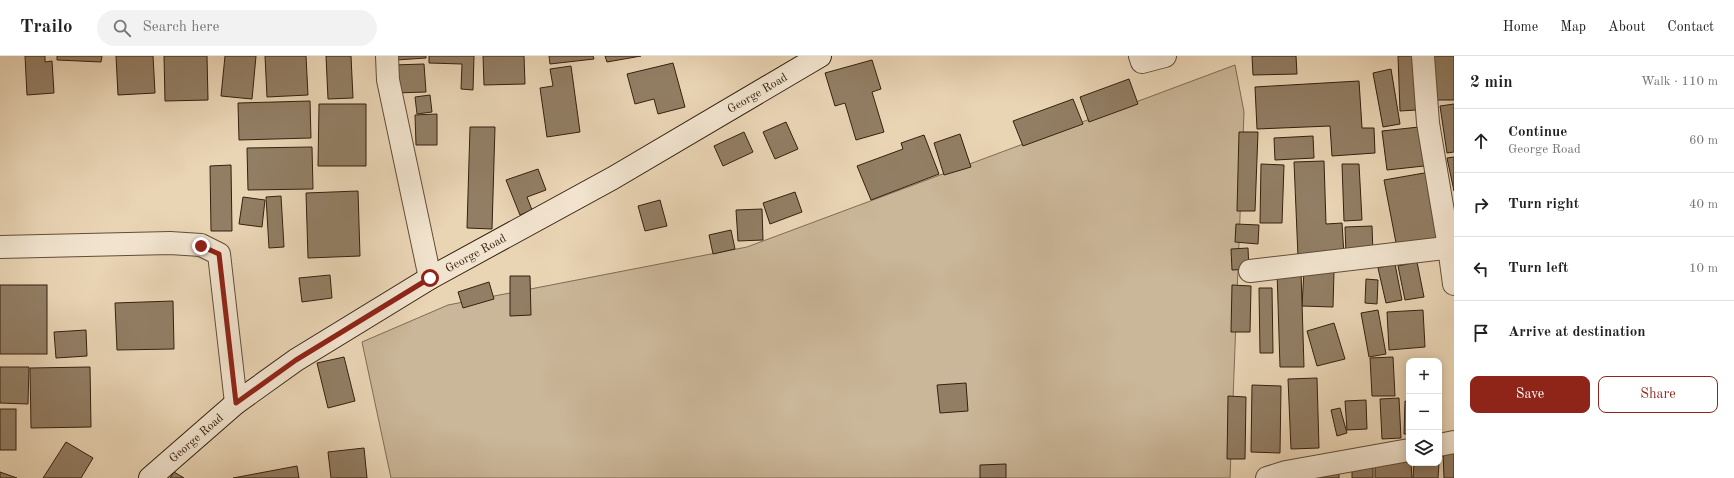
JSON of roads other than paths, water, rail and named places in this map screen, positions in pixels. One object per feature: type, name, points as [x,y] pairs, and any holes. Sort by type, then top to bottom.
[{"type":"street","points":[[387,56],[388,80],[430,278]]},
{"type":"street","name":"George Road","points":[[150,478],[236,403],[296,360],[430,278],[613,178],[820,56]]},
{"type":"street","points":[[1140,56],[1142,62],[1164,56]]},
{"type":"street","points":[[1423,56],[1428,124],[1452,247],[1454,284]]},
{"type":"street","points":[[0,247],[170,243],[201,246],[219,254],[236,403]]},
{"type":"street","points":[[1250,271],[1452,247]]},
{"type":"street","points":[[1442,444],[1454,442]]},
{"type":"street","points":[[1267,478],[1294,471],[1406,451]]}]
